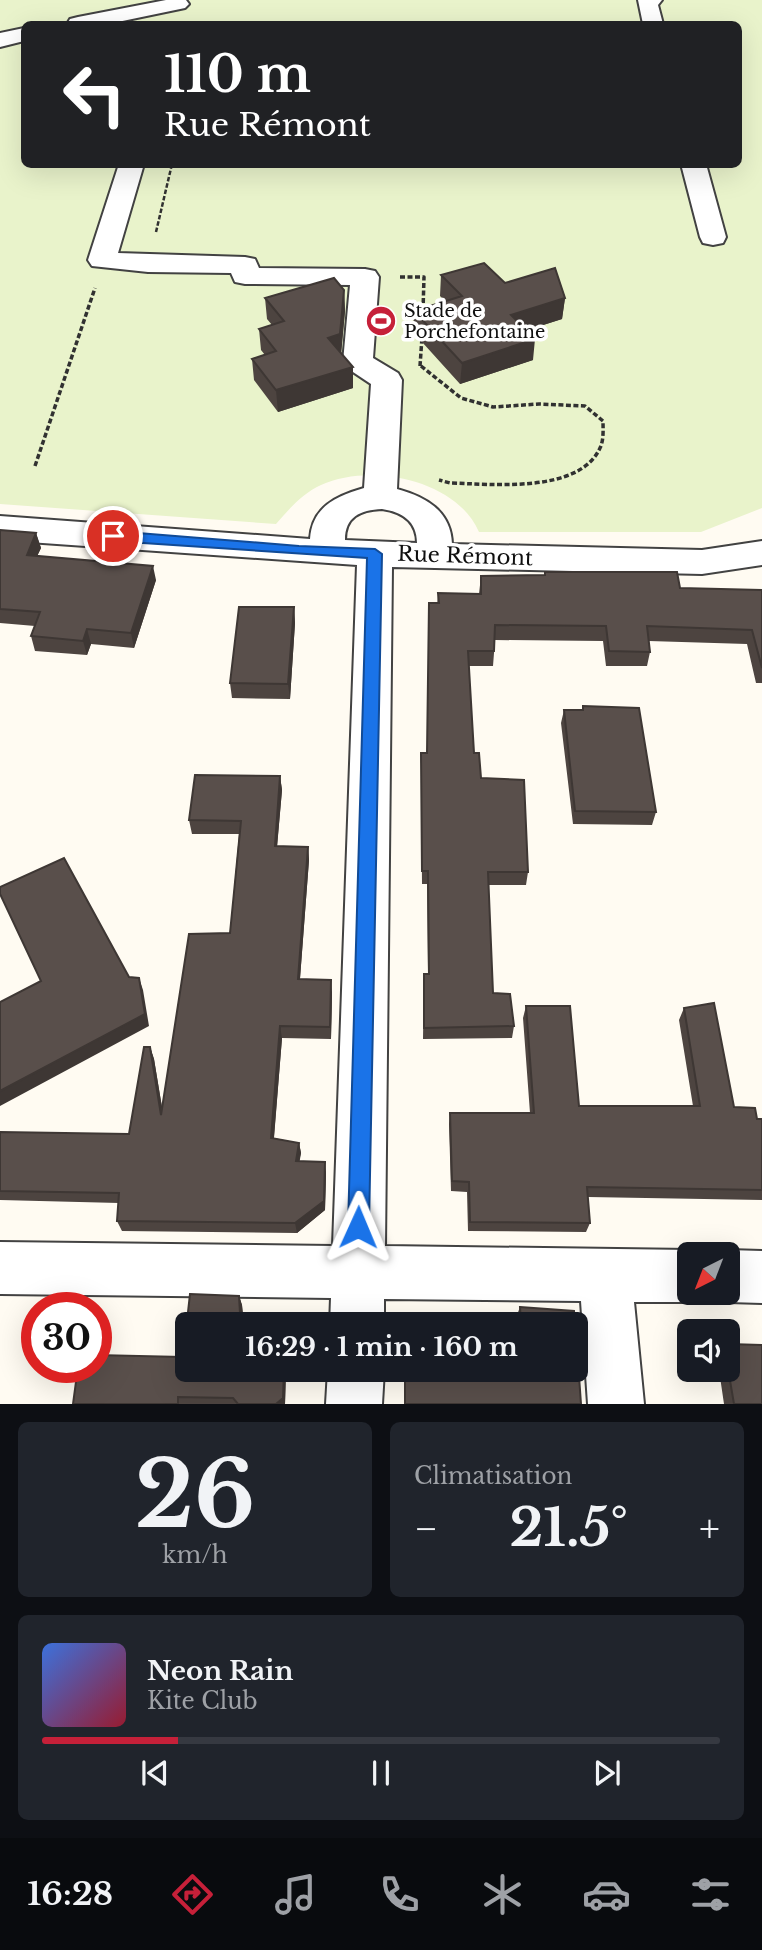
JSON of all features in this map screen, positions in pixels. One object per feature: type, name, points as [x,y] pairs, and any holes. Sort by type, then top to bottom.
[{"type":"street","points":[[651,0],[647,2],[652,21]]},
{"type":"street","points":[[110,21],[173,15]]},
{"type":"street","points":[[0,40],[21,36]]},
{"type":"street","points":[[131,168],[102,260],[148,264],[246,265],[245,276],[365,277],[358,362],[387,380],[380,482]]},
{"type":"street","points":[[694,168],[713,236]]},
{"type":"street","points":[[327,552],[329,524],[334,517],[380,482]]},
{"type":"street","points":[[380,482],[405,503],[421,512],[433,525],[434,556]]},
{"type":"street","name":"Rue Rémont","points":[[0,528],[327,552],[434,556],[702,562],[762,553]]},
{"type":"street","points":[[357,1312],[375,554]]},
{"type":"street","points":[[0,1268],[677,1276]]},
{"type":"street","points":[[605,1275],[617,1404]]},
{"type":"street","points":[[740,1276],[762,1277]]},
{"type":"street","points":[[354,1404],[355,1382]]},
{"type":"path","points":[[148,264],[171,168]]},
{"type":"path","points":[[36,466],[98,277]]},
{"type":"path","points":[[365,277],[424,277],[423,315]]},
{"type":"path","points":[[421,366],[422,328]]},
{"type":"path","points":[[387,380],[421,366]]},
{"type":"path","points":[[380,482],[417,472],[450,483],[558,480],[588,468],[599,456],[606,438],[603,421],[585,406],[539,404],[493,407],[461,398],[421,366]]},
{"type":"green space","name":"Stade de Porchefontaine","points":[[0,0],[762,0],[762,508],[701,532],[479,532],[468,514],[452,499],[433,488],[410,480],[364,475],[341,478],[314,488],[276,524],[0,504]]},
{"type":"building","points":[[484,263],[505,283],[555,268],[565,298],[511,315],[535,339],[462,363],[414,311],[462,296],[441,275]]},
{"type":"building","points":[[334,278],[344,290],[340,334],[328,338],[353,367],[276,390],[252,359],[276,351],[259,329],[284,321],[265,298]]},
{"type":"building","points":[[0,530],[36,533],[27,555],[153,566],[131,633],[87,629],[83,641],[31,636],[40,612],[0,609]]},
{"type":"building","points":[[545,572],[677,572],[680,588],[762,590],[762,668],[752,630],[647,626],[650,652],[609,651],[606,626],[495,625],[494,651],[468,651],[474,753],[479,753],[481,778],[524,780],[528,872],[488,872],[493,993],[510,994],[514,1026],[424,1028],[424,974],[429,974],[428,871],[422,871],[421,753],[427,753],[429,603],[439,603],[438,593],[481,594],[481,576],[545,575]]},
{"type":"building","points":[[239,607],[294,607],[288,684],[230,683]]},
{"type":"building","points":[[583,706],[639,708],[656,812],[575,811],[564,710],[583,710]]},
{"type":"building","points":[[195,775],[280,776],[275,846],[308,847],[298,979],[331,980],[330,1027],[280,1026],[271,1138],[299,1143],[296,1161],[325,1162],[324,1201],[295,1223],[117,1221],[119,1193],[0,1191],[0,1132],[129,1134],[144,1047],[150,1047],[161,1115],[189,934],[230,933],[241,821],[189,820]]},
{"type":"building","points":[[64,858],[129,977],[139,978],[145,1014],[0,1091],[0,1002],[41,981],[0,894],[0,887]]},
{"type":"building","points":[[714,1003],[734,1107],[755,1108],[757,1119],[762,1119],[762,1190],[587,1187],[590,1223],[470,1222],[469,1182],[452,1181],[450,1113],[534,1113],[526,1006],[570,1006],[579,1106],[700,1106],[684,1008]]},
{"type":"building","points":[[190,1294],[239,1296],[240,1312],[188,1312]]},
{"type":"building","points":[[520,1307],[574,1312],[520,1312]]},
{"type":"building","points":[[740,1344],[762,1345],[762,1404],[734,1404],[730,1382],[740,1382]]},
{"type":"building","points":[[112,1355],[175,1357],[175,1382],[284,1382],[283,1398],[276,1404],[238,1404],[233,1398],[178,1397],[178,1404],[73,1404],[76,1383],[112,1383]]},
{"type":"building","points":[[405,1382],[579,1382],[581,1404],[405,1404]]},
{"type":"place","name":"Stade de Porchefontaine","points":[[381,321]]},
{"type":"route","points":[[113,536],[299,551],[375,554],[358,1227]]}]
